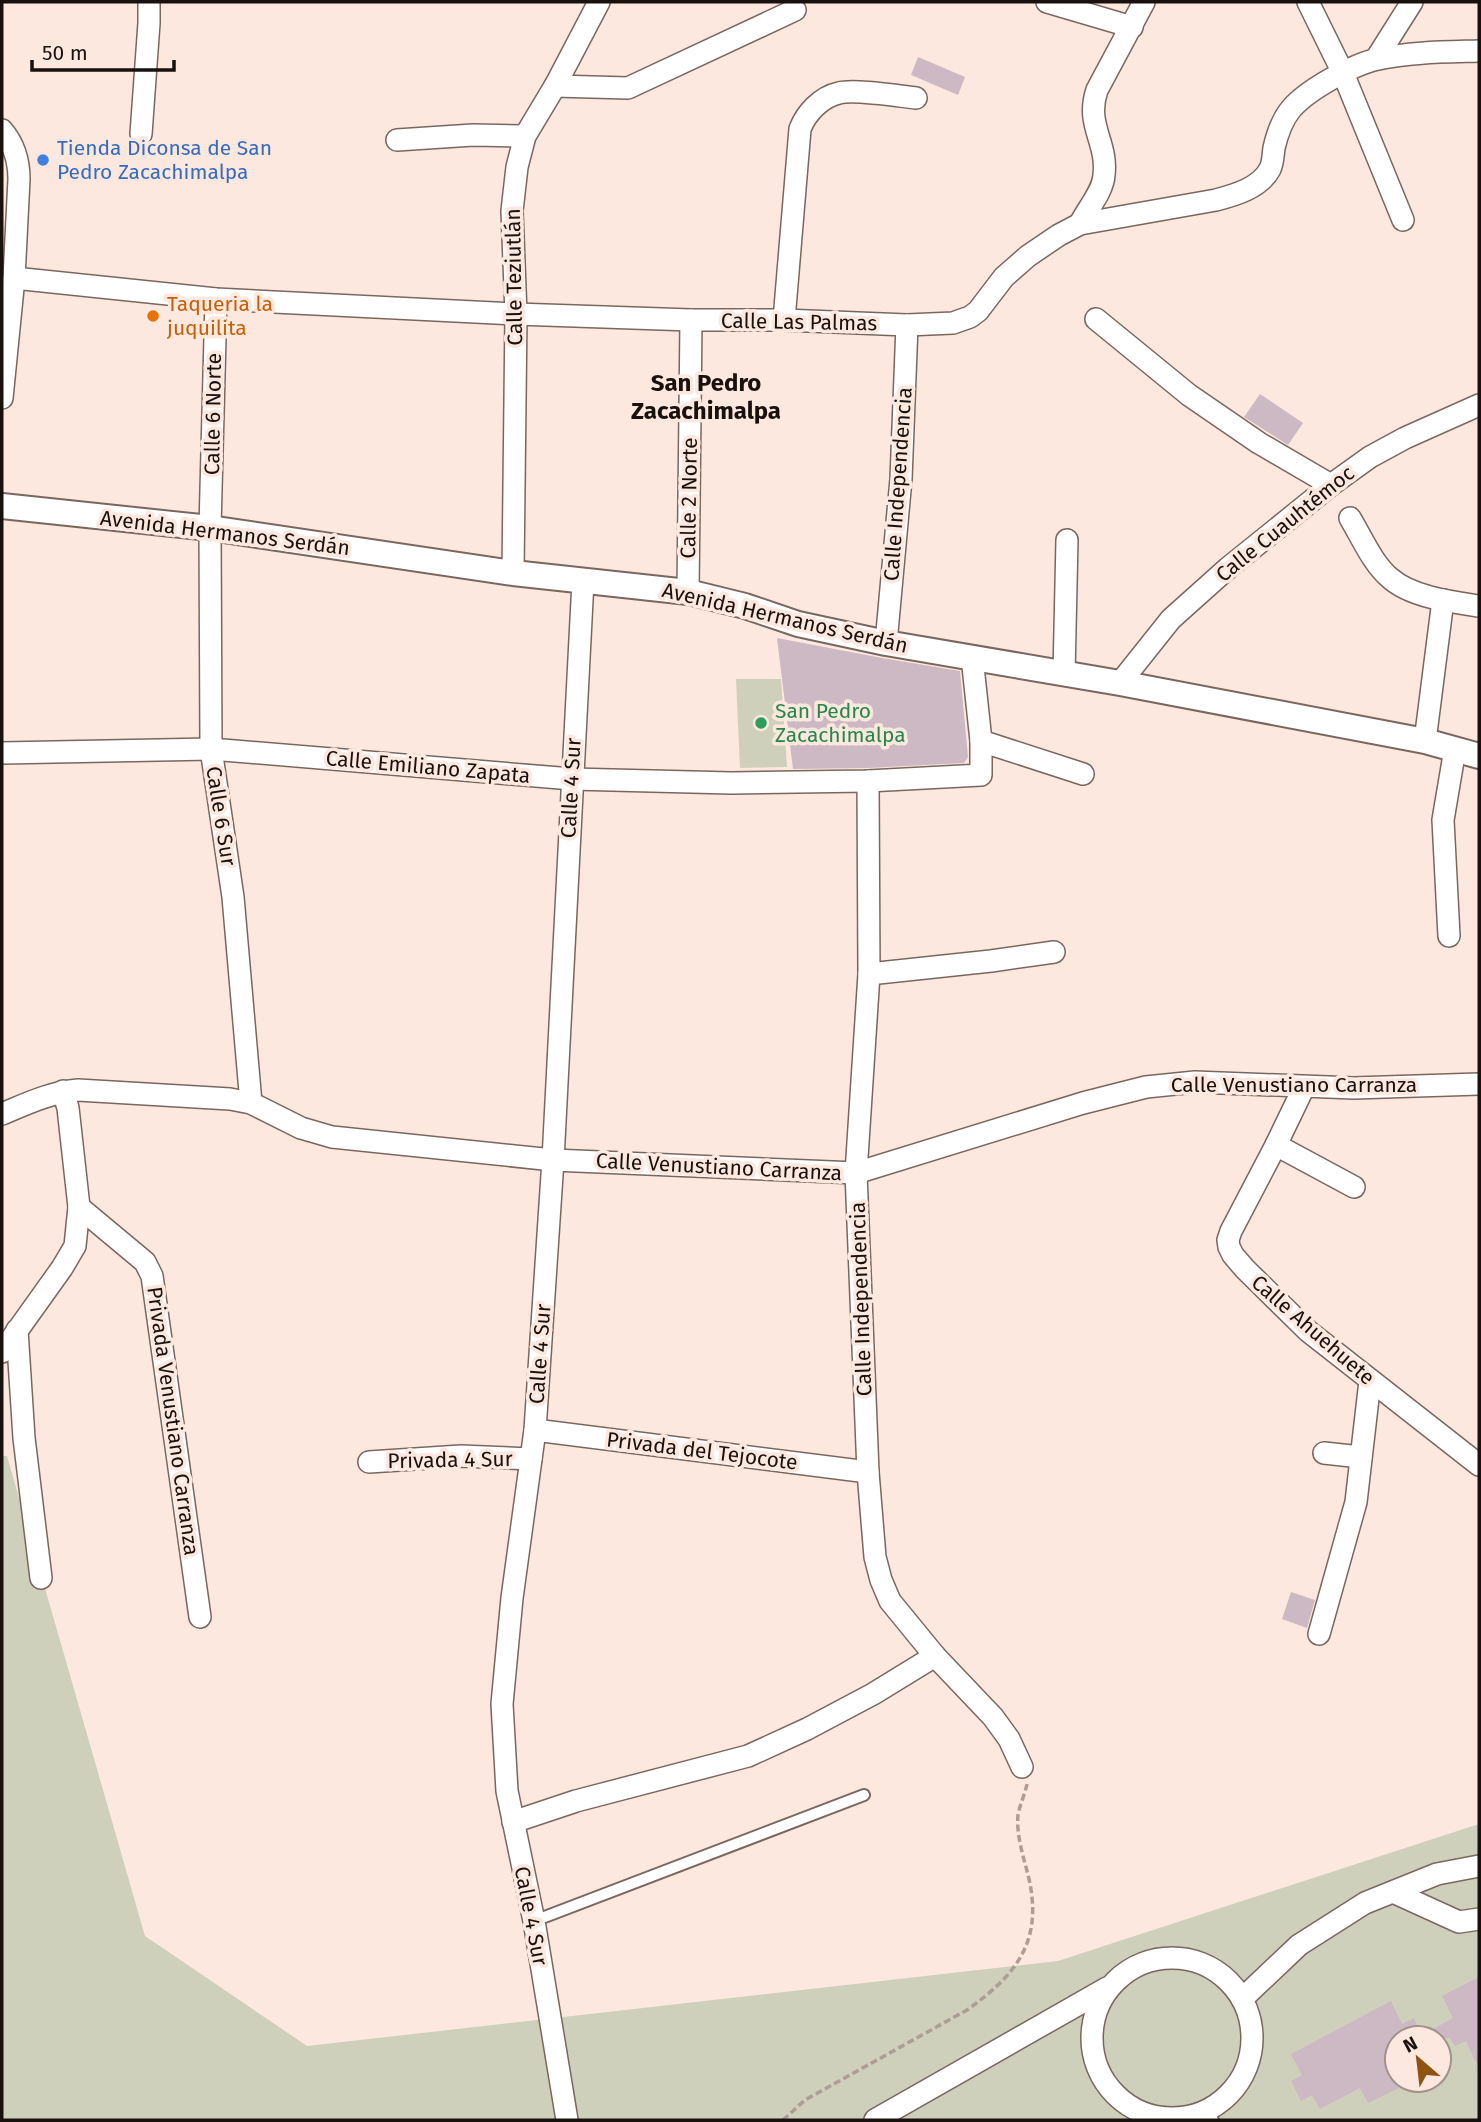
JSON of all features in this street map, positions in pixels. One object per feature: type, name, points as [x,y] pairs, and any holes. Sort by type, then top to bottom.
[{"type":"street","points":[[141,134],[149,2]]},
{"type":"street","name":"Calle Teziutlán","points":[[513,573],[516,314],[512,211],[517,167],[525,136],[599,2]]},
{"type":"street","points":[[1047,2],[1132,27]]},
{"type":"street","points":[[1080,224],[1105,175],[1103,153],[1094,123],[1093,102],[1144,2]]},
{"type":"street","points":[[1308,2],[1343,74],[1403,220]]},
{"type":"street","points":[[1376,59],[1412,2]]},
{"type":"street","points":[[555,86],[628,88],[794,10]]},
{"type":"street","name":"Calle Las Palmas","points":[[13,278],[216,299],[516,314],[908,325],[953,323],[978,311],[1004,277],[1028,256],[1080,224],[1216,200],[1250,188],[1271,168],[1283,121],[1291,110],[1319,86],[1376,59],[1479,51]]},
{"type":"street","points":[[784,320],[800,129],[804,119],[820,103],[840,92],[916,98]]},
{"type":"street","points":[[2,130],[19,164],[13,278],[2,398]]},
{"type":"street","points":[[397,140],[473,135],[525,136]]},
{"type":"street","name":"Calle 6 Norte","points":[[210,528],[216,299]]},
{"type":"street","points":[[1096,319],[1189,395],[1259,443],[1331,485]]},
{"type":"street","name":"Calle 2 Norte","points":[[688,592],[691,320]]},
{"type":"street","name":"Calle Independencia","points":[[886,643],[901,479],[908,325]]},
{"type":"street","name":"Calle Cuauhtémoc","points":[[1119,683],[1171,620],[1228,568],[1331,485],[1370,457],[1405,438],[1479,405]]},
{"type":"street","name":"Avenida Hermanos Serdán","points":[[2,506],[210,528],[513,573],[688,592],[746,606],[798,624],[886,643],[1119,683],[1426,741],[1479,756]]},
{"type":"street","points":[[1350,518],[1388,577],[1401,586],[1443,600],[1479,606]]},
{"type":"street","name":"Calle 6 Sur","points":[[210,528],[211,749],[233,897],[251,1102]]},
{"type":"street","points":[[1064,674],[1067,540]]},
{"type":"street","name":"Calle 4 Sur","points":[[566,2120],[534,1921],[507,1791],[502,1704],[512,1598],[535,1430],[553,1160],[583,581]]},
{"type":"street","points":[[1426,741],[1443,600]]},
{"type":"street","points":[[972,657],[981,741],[1083,774]]},
{"type":"street","name":"Calle Emiliano Zapata","points":[[2,753],[211,749],[572,779],[731,783],[868,781],[981,775],[981,741]]},
{"type":"street","points":[[1449,936],[1443,820],[1455,749]]},
{"type":"street","name":"Calle Independencia","points":[[868,781],[869,974],[856,1174],[868,1472],[876,1557],[881,1580],[890,1601],[935,1656],[993,1717],[1009,1739],[1023,1767]]},
{"type":"street","points":[[869,974],[1054,952]]},
{"type":"street","name":"Calle Venustiano Carranza","points":[[2,1114],[63,1091],[78,1090],[251,1102],[293,1125],[332,1137],[553,1160],[856,1174],[1048,1114],[1146,1087],[1195,1082],[1354,1088],[1479,1084]]},
{"type":"street","name":"Calle Ahuehuete","points":[[1304,1087],[1231,1231],[1227,1240],[1228,1247],[1245,1269],[1308,1331],[1479,1465]]},
{"type":"street","points":[[2,1352],[75,1246],[79,1207],[68,1108],[63,1091]]},
{"type":"street","points":[[1276,1145],[1353,1187]]},
{"type":"street","name":"Privada Venustiano Carranza","points":[[79,1207],[145,1262],[152,1276],[200,1616]]},
{"type":"street","points":[[17,1331],[24,1438],[41,1578]]},
{"type":"street","points":[[1319,1634],[1356,1502],[1370,1381]]},
{"type":"street","name":"Privada del Tejocote","points":[[535,1430],[868,1472]]},
{"type":"street","points":[[1324,1453],[1361,1457]]},
{"type":"street","name":"Privada 4 Sur","points":[[369,1462],[461,1456],[531,1459]]},
{"type":"street","points":[[513,1822],[576,1801],[748,1756],[873,1694],[935,1656]]},
{"type":"street","points":[[1242,1999],[1299,1945],[1364,1903],[1437,1874],[1479,1866]]},
{"type":"street","points":[[1392,1892],[1460,1922],[1479,1919]]},
{"type":"street","points":[[1179,1958],[1204,1964],[1226,1978],[1242,1999],[1251,2023],[1252,2049],[1244,2074],[1210,2115],[1156,2117],[1131,2108],[1110,2091],[1100,2075],[1093,2057],[1091,2038],[1100,2002],[1111,1986],[1125,1973],[1141,1964],[1179,1958]]},
{"type":"street","points":[[875,2120],[1111,1986]]},
{"type":"lane","points":[[534,1921],[864,1795]]},
{"type":"path","points":[[783,2120],[805,2100],[967,2010],[989,1995],[1012,1972],[1030,1937],[1033,1917],[1030,1885],[1018,1824],[1018,1813],[1028,1781],[1023,1767]]},
{"type":"green space","name":"San Pedro Zacachimalpa","points":[[736,679],[781,679],[787,767],[740,768]]},
{"type":"green space","points":[[2,1456],[7,1456],[145,1936],[307,2046],[1058,1961],[1479,1824],[1479,2120],[2,2120]]},
{"type":"building","points":[[918,57],[965,77],[958,95],[911,75]]},
{"type":"building","points":[[1260,394],[1303,423],[1288,445],[1244,417]]},
{"type":"building","points":[[777,638],[960,671],[968,757],[964,763],[793,769]]},
{"type":"building","points":[[1291,1592],[1315,1600],[1307,1628],[1282,1619]]},
{"type":"building","points":[[1479,1977],[1479,2069],[1466,2041],[1455,2046],[1453,2043],[1453,2024],[1442,2024],[1453,2018],[1442,1996]]},
{"type":"building","points":[[1391,2001],[1402,2024],[1383,2024],[1383,2094],[1387,2094],[1368,2103],[1360,2088],[1320,2109],[1312,2095],[1301,2101],[1291,2081],[1302,2075],[1291,2054]]},
{"type":"building","points":[[1414,2018],[1417,2024],[1402,2024]]},
{"type":"place","name":"Tienda Diconsa de San Pedro Zacachimalpa","points":[[43,160]]},
{"type":"place","name":"Taqueria la juquilita","points":[[153,316]]},
{"type":"place","name":"San Pedro Zacachimalpa","points":[[761,723]]},
{"type":"district","name":"San Pedro Zacachimalpa","points":[[706,397]]}]
